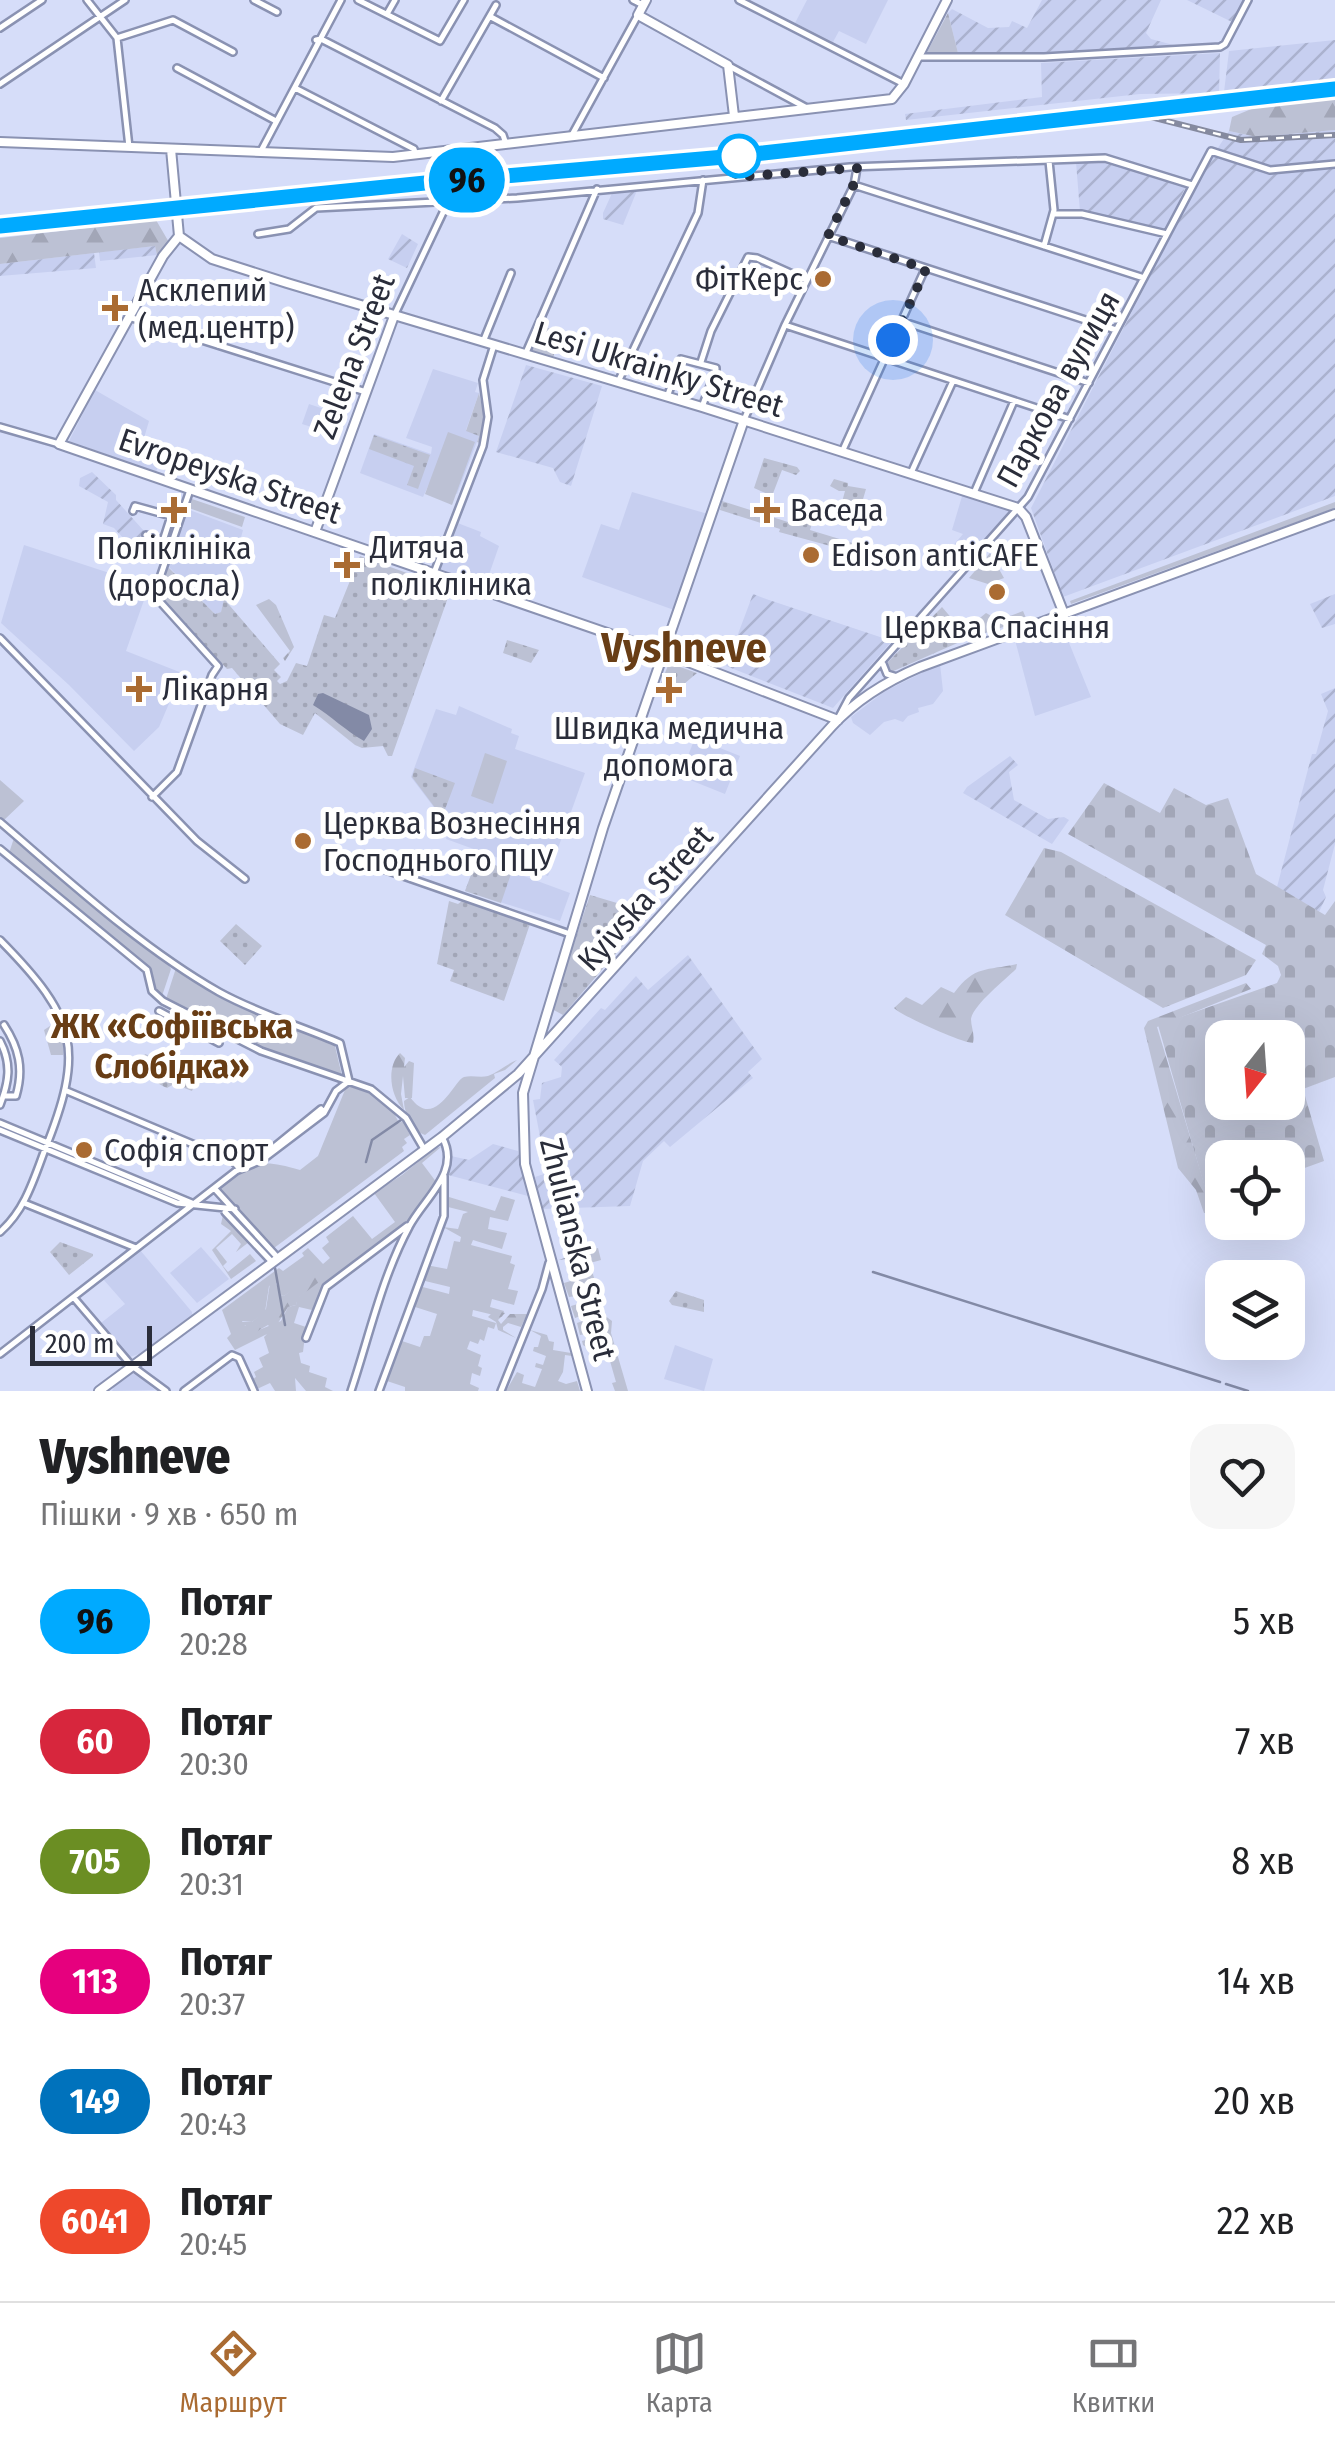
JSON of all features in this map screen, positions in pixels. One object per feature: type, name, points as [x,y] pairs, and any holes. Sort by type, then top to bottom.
[{"type":"street","points":[[0,28],[42,0]]},
{"type":"street","points":[[87,0],[117,38],[129,147]]},
{"type":"street","points":[[0,84],[126,0]]},
{"type":"street","points":[[254,0],[276,12]]},
{"type":"street","points":[[259,153],[342,0]]},
{"type":"street","points":[[358,0],[440,41],[464,0]]},
{"type":"street","points":[[387,14],[394,0]]},
{"type":"street","points":[[572,136],[644,3],[632,0]]},
{"type":"street","points":[[739,0],[904,84]]},
{"type":"street","points":[[0,142],[363,158],[892,99],[904,84],[948,0]]},
{"type":"street","points":[[918,58],[1044,58],[1220,47],[1248,0]]},
{"type":"street","points":[[441,101],[496,4]]},
{"type":"street","points":[[638,15],[805,107]]},
{"type":"street","points":[[491,16],[604,78]]},
{"type":"street","points":[[117,38],[173,20],[234,52]]},
{"type":"street","points":[[319,40],[495,128],[506,144]]},
{"type":"street","points":[[728,65],[734,116]]},
{"type":"street","points":[[177,68],[277,121]]},
{"type":"street","points":[[295,88],[414,150],[416,155]]},
{"type":"street","points":[[60,444],[163,256],[179,236],[171,149]]},
{"type":"street","name":"Паркова вулиця","points":[[838,720],[850,698],[1028,497],[1211,151],[1270,170],[1335,164]]},
{"type":"street","points":[[258,234],[289,228],[316,208],[448,202],[857,168],[1105,158],[1192,185]]},
{"type":"street","points":[[1044,246],[1053,214],[1050,160]]},
{"type":"street","points":[[744,420],[854,184],[857,168]]},
{"type":"street","points":[[618,382],[698,213],[703,180]]},
{"type":"street","points":[[854,184],[1144,278]]},
{"type":"street","points":[[525,355],[597,189]]},
{"type":"street","name":"Zelena Street","points":[[315,532],[394,316],[448,202]]},
{"type":"street","points":[[1053,214],[1082,214],[1167,234]]},
{"type":"street","name":"Lesi Ukrainky Street","points":[[179,236],[212,258],[1018,508]]},
{"type":"street","points":[[828,236],[1116,330]]},
{"type":"street","points":[[701,362],[748,257],[806,280]]},
{"type":"street","points":[[842,452],[926,269]]},
{"type":"street","points":[[483,342],[511,273]]},
{"type":"street","points":[[132,318],[366,392]]},
{"type":"street","points":[[901,321],[1089,382]]},
{"type":"street","points":[[785,325],[1070,419]]},
{"type":"street","points":[[434,573],[483,443],[488,417],[484,380],[494,346]]},
{"type":"street","points":[[667,397],[681,358],[701,362],[716,368],[702,408]]},
{"type":"street","points":[[911,473],[953,380]]},
{"type":"street","points":[[974,493],[1014,400]]},
{"type":"street","name":"Zhulianska Street","points":[[588,1391],[525,1164],[523,1094],[603,828],[744,420]]},
{"type":"street","name":"Evropeyska Street","points":[[0,427],[60,444],[665,653],[838,720]]},
{"type":"street","points":[[152,797],[178,772],[218,666],[154,594],[190,489]]},
{"type":"street","points":[[133,511],[134,506],[170,516],[163,540]]},
{"type":"street","points":[[1018,508],[1026,517],[1064,614]]},
{"type":"street","name":"Kyivska Street","points":[[98,1391],[503,1088],[858,702],[896,677],[1335,514]]},
{"type":"street","points":[[146,534],[170,544]]},
{"type":"street","points":[[0,638],[202,847],[245,879]]},
{"type":"street","points":[[882,661],[884,671],[896,677]]},
{"type":"street","points":[[0,822],[109,913],[196,978],[243,1004],[340,1043],[349,1081]]},
{"type":"street","points":[[0,849],[147,970],[152,990],[163,1000],[262,1051],[386,1098],[406,1118],[424,1149]]},
{"type":"street","points":[[340,854],[570,934]]},
{"type":"street","points":[[0,940],[25,966],[60,1017],[70,1056],[67,1091],[47,1146],[24,1203],[15,1219],[0,1232]]},
{"type":"street","points":[[159,1011],[219,1042]]},
{"type":"street","points":[[542,1024],[548,1031],[560,1030]]},
{"type":"street","points":[[4,1025],[18,1051],[21,1071],[17,1093],[12,1098],[4,1096]]},
{"type":"street","points":[[0,1041],[9,1075],[0,1105]]},
{"type":"street","points":[[0,1354],[240,1169],[257,1161],[321,1108],[324,1113],[336,1091],[349,1081]]},
{"type":"street","points":[[503,1088],[516,1087],[523,1094]]},
{"type":"street","points":[[67,1091],[230,1160],[240,1169]]},
{"type":"street","points":[[0,1126],[178,1200],[235,1209]]},
{"type":"street","points":[[351,1391],[410,1224],[441,1182],[448,1152],[442,1137]]},
{"type":"street","points":[[378,1391],[444,1216],[443,1174]]},
{"type":"street","points":[[215,1189],[275,1260]]},
{"type":"street","points":[[174,1220],[180,1212],[178,1200]]},
{"type":"street","points":[[24,1203],[136,1248]]},
{"type":"street","points":[[218,1208],[236,1220],[275,1260]]},
{"type":"street","points":[[306,1338],[326,1286],[410,1224]]},
{"type":"street","points":[[501,1391],[541,1293],[549,1257]]},
{"type":"street","points":[[541,1293],[556,1280]]},
{"type":"street","points":[[74,1298],[132,1366],[166,1391]]},
{"type":"street","points":[[184,1391],[236,1355],[254,1391]]},
{"type":"shaded area","points":[[807,0],[888,0],[866,44],[839,31],[833,42],[795,23]]},
{"type":"shaded area","points":[[1042,0],[1161,0],[1146,33],[1151,39],[1177,46],[1176,49],[1036,56],[958,53],[948,13],[952,9],[988,28],[1009,27],[1012,21],[1027,28]]},
{"type":"shaded area","points":[[1187,0],[1244,0],[1232,22]]},
{"type":"shaded area","points":[[1335,40],[1335,80],[1224,92],[1229,51]]},
{"type":"shaded area","points":[[1220,53],[1219,93],[1140,94],[906,120],[905,114],[1042,97],[1041,63]]},
{"type":"shaded area","points":[[1335,130],[1335,496],[1063,597],[1031,508],[1210,160],[1229,131],[1257,137]]},
{"type":"shaded area","points":[[1076,162],[1108,162],[1186,186],[1165,230],[1080,212]]},
{"type":"shaded area","points":[[638,188],[623,225],[603,219],[613,191]]},
{"type":"shaded area","points":[[402,234],[418,244],[407,268],[388,259]]},
{"type":"shaded area","points":[[155,246],[157,255],[100,261],[99,252]]},
{"type":"shaded area","points":[[94,253],[96,268],[0,276],[0,264]]},
{"type":"shaded area","points":[[526,365],[602,386],[571,486],[560,482],[553,468],[496,452]]},
{"type":"shaded area","points":[[433,369],[478,383],[475,392],[479,393],[466,430],[479,436],[457,494],[429,484],[423,497],[360,473],[374,434],[431,454],[432,447],[406,438]]},
{"type":"shaded area","points":[[95,390],[149,421],[144,438],[166,445],[156,472],[69,441]]},
{"type":"shaded area","points":[[309,404],[330,411],[324,431],[302,424]]},
{"type":"shaded area","points":[[92,472],[144,531],[134,550],[114,528],[103,524],[108,502],[79,486],[80,478]]},
{"type":"shaded area","points":[[632,492],[708,514],[674,610],[582,577],[601,524],[619,530]]},
{"type":"shaded area","points":[[963,493],[1009,508],[1011,513],[955,576],[939,562],[963,534],[952,530]]},
{"type":"shaded area","points":[[187,509],[243,530],[221,612],[215,614],[168,566]]},
{"type":"shaded area","points":[[455,522],[481,532],[480,536],[499,546],[485,586],[438,568]]},
{"type":"shaded area","points":[[24,545],[149,586],[126,651],[182,673],[159,727],[134,751],[1,623]]},
{"type":"shaded area","points":[[753,594],[892,641],[833,708],[726,666]]},
{"type":"shaded area","points":[[1335,594],[1335,624],[1322,628],[1310,604]]},
{"type":"shaded area","points":[[1061,623],[1091,697],[1035,716],[1015,640]]},
{"type":"shaded area","points":[[940,664],[943,691],[933,704],[918,708],[919,712],[903,722],[884,722],[870,735],[853,723],[851,717],[885,691]]},
{"type":"shaded area","points":[[1335,688],[1335,844],[1323,890],[1326,897],[1319,912],[1277,887],[1312,754],[1316,754],[1328,711],[1321,694]]},
{"type":"shaded area","points":[[318,694],[369,715],[372,729],[364,741],[313,705]]},
{"type":"shaded area","points":[[459,706],[512,729],[511,733],[519,736],[515,749],[585,773],[548,876],[446,839],[453,817],[436,810],[411,777],[436,709],[456,715]]},
{"type":"shaded area","points":[[695,738],[740,756],[725,794],[680,776]]},
{"type":"shaded area","points":[[1010,756],[1018,765],[1009,772],[1014,800],[1048,819],[1069,820],[1052,844],[963,793]]},
{"type":"shaded area","points":[[477,859],[570,893],[560,921],[465,891]]},
{"type":"shaded area","points":[[688,955],[762,1059],[748,1072],[753,1078],[670,1147],[664,1141],[643,1161],[630,1206],[542,1209],[535,1177],[547,1173],[533,1100],[540,1099],[542,1083],[561,1077],[562,1067],[554,1060],[636,976],[648,990]]},
{"type":"shaded area","points":[[493,1144],[518,1151],[528,1196],[448,1175],[451,1156],[469,1160]]},
{"type":"shaded area","points":[[201,1247],[229,1279],[197,1303],[170,1273]]},
{"type":"shaded area","points":[[140,1250],[192,1315],[130,1357],[101,1323],[125,1304],[103,1279]]},
{"type":"shaded area","points":[[675,1345],[713,1359],[704,1391],[664,1379]]},
{"type":"shaded area","points":[[133,1371],[155,1390],[112,1391],[116,1383]]},
{"type":"green space","points":[[948,13],[958,53],[926,54]]},
{"type":"green space","points":[[1335,98],[1335,130],[1257,137],[1229,131],[1232,117],[1261,105]]},
{"type":"green space","points":[[156,220],[170,244],[162,256],[157,255],[155,246],[0,264],[0,238]]},
{"type":"green space","points":[[541,325],[561,333],[552,360],[529,351]]},
{"type":"green space","points":[[479,393],[485,420],[480,443],[479,436],[466,431]]},
{"type":"green space","points":[[448,432],[475,442],[452,505],[425,494]]},
{"type":"green space","points":[[374,435],[430,455],[418,489],[407,485],[414,466],[369,449]]},
{"type":"green space","points":[[764,458],[800,471],[796,475],[782,470],[772,496],[754,488]]},
{"type":"green space","points":[[834,479],[866,489],[856,523],[838,517],[845,491],[830,486]]},
{"type":"green space","points":[[192,499],[245,517],[242,527],[189,508]]},
{"type":"green space","points":[[722,501],[788,522],[791,516],[812,523],[810,530],[869,548],[867,556],[779,532],[780,529],[720,510]]},
{"type":"green space","points":[[1335,502],[1335,508],[1071,604],[1070,601]]},
{"type":"green space","points":[[990,553],[1004,578],[988,584],[969,578]]},
{"type":"green space","points":[[360,556],[451,589],[392,756],[383,746],[355,745],[315,713],[303,735],[280,724],[232,668],[227,669],[158,595],[167,566],[215,614],[221,612],[224,599],[280,664],[274,670],[281,677],[277,681],[280,684],[287,681],[296,663],[307,666],[324,615],[335,618]]},
{"type":"green space","points":[[269,599],[276,605],[294,647],[285,661],[283,658],[290,651],[256,605]]},
{"type":"green space","points":[[942,607],[960,628],[962,641],[889,673],[887,663]]},
{"type":"green space","points":[[1023,611],[1026,618],[1021,621],[962,641],[960,628],[970,626],[986,613],[999,620]]},
{"type":"green space","points":[[507,640],[539,650],[531,663],[503,653]]},
{"type":"green space","points":[[669,663],[697,673],[678,689],[672,682],[657,693]]},
{"type":"green space","points":[[485,753],[507,761],[493,804],[471,796]]},
{"type":"green space","points":[[415,768],[455,783],[444,812],[436,809],[412,777]]},
{"type":"green space","points":[[0,780],[24,801],[3,821],[0,819]]},
{"type":"green space","points":[[1104,783],[1160,813],[1174,788],[1206,805],[1228,798],[1256,874],[1325,915],[1335,901],[1335,1077],[1305,1088],[1305,1020],[1205,1020],[1205,1120],[1305,1120],[1305,1096],[1324,1161],[1305,1168],[1305,1140],[1205,1140],[1205,1188],[1158,1025],[1277,983],[1281,975],[1278,966],[1262,954],[1266,945],[1068,834]]},
{"type":"green space","points":[[14,838],[168,964],[171,969],[162,996],[154,987],[148,968],[9,853]]},
{"type":"green space","points":[[1044,848],[1061,852],[1256,960],[1246,975],[1163,1008],[1005,915]]},
{"type":"green space","points":[[477,859],[512,871],[501,903],[465,891]]},
{"type":"green space","points":[[590,895],[617,903],[643,922],[563,1015],[552,1009]]},
{"type":"green space","points":[[449,901],[462,901],[530,924],[504,1001],[450,981],[454,970],[437,964]]},
{"type":"green space","points":[[236,924],[262,946],[245,965],[220,941]]},
{"type":"green space","points":[[1017,964],[973,1013],[973,1043],[894,1008],[906,997],[922,1005],[941,987],[954,993],[975,973]]},
{"type":"green space","points":[[176,968],[197,982],[334,1042],[342,1076],[262,1049],[166,999]]},
{"type":"green space","points":[[1246,983],[1251,989],[1157,1027],[1205,1186],[1205,1213],[1196,1190],[1178,1168],[1144,1028],[1148,1021]]},
{"type":"green space","points":[[56,1022],[64,1044],[63,1055],[51,1055],[44,1030]]},
{"type":"green space","points":[[400,1053],[405,1058],[404,1067],[409,1061],[414,1063],[412,1098],[405,1098],[403,1076],[404,1110],[392,1082],[393,1066]]},
{"type":"green space","points":[[145,1054],[163,1061],[170,1059],[198,1075],[192,1091],[174,1084],[167,1088],[139,1070]]},
{"type":"green space","points":[[517,1060],[494,1074],[495,1078],[425,1135],[410,1121],[404,1101],[410,1097],[419,1106],[435,1107],[464,1077],[488,1076]]},
{"type":"green space","points":[[347,1085],[378,1098],[399,1123],[403,1121],[410,1135],[404,1139],[404,1151],[274,1248],[220,1189],[257,1165],[275,1164],[300,1170],[318,1156]]},
{"type":"green space","points":[[441,1147],[422,1163],[437,1183],[408,1223],[326,1284],[312,1310],[299,1307],[294,1323],[306,1327],[303,1352],[299,1353],[301,1363],[310,1366],[309,1372],[327,1378],[325,1387],[333,1391],[306,1391],[295,1378],[296,1391],[275,1391],[270,1383],[257,1389],[254,1372],[263,1367],[259,1358],[269,1353],[264,1337],[267,1334],[235,1350],[227,1338],[231,1334],[222,1310],[279,1268],[283,1271],[304,1256],[302,1253],[308,1248],[323,1264],[330,1258],[322,1248],[329,1242],[326,1237],[353,1216],[372,1239],[395,1222],[374,1193]],"holes":[[[309,1278],[318,1282],[297,1298],[296,1305],[288,1307],[281,1321],[259,1330],[244,1325],[242,1321],[252,1322],[265,1312],[269,1286],[277,1283],[284,1296]]]},
{"type":"green space","points":[[501,1196],[515,1200],[508,1221],[490,1217],[488,1229],[507,1233],[502,1249],[473,1240],[471,1245],[512,1256],[510,1263],[515,1265],[508,1289],[518,1291],[514,1305],[492,1299],[490,1307],[504,1311],[502,1317],[473,1310],[472,1316],[496,1323],[494,1329],[488,1327],[484,1341],[470,1341],[467,1349],[481,1355],[480,1376],[472,1373],[470,1384],[478,1391],[405,1391],[405,1387],[384,1380],[399,1340],[420,1347],[424,1336],[430,1336],[437,1314],[412,1306],[419,1286],[449,1294],[450,1287],[421,1280],[426,1265],[447,1269],[454,1241],[460,1242],[461,1237],[443,1227],[458,1229],[463,1214],[468,1212],[448,1207],[449,1197],[495,1211]]},
{"type":"green space","points":[[223,1215],[249,1242],[236,1252],[241,1244],[232,1234],[216,1248],[227,1262],[223,1266],[228,1272],[250,1254],[256,1261],[231,1279],[212,1250],[231,1231],[221,1224]]},
{"type":"green space","points":[[578,1241],[582,1252],[598,1248],[601,1260],[590,1263],[604,1315],[612,1321],[611,1333],[628,1391],[615,1391],[610,1361],[606,1361],[603,1352],[594,1354],[593,1351],[604,1348],[602,1341],[583,1345],[582,1341],[596,1337],[595,1332],[580,1335],[577,1323],[591,1318],[589,1313],[575,1318],[571,1306],[591,1300],[590,1294],[569,1297],[564,1283],[584,1277],[580,1266],[575,1267],[569,1244]]},
{"type":"green space","points":[[60,1242],[93,1256],[69,1275],[50,1252]]},
{"type":"green space","points":[[575,1249],[590,1256],[588,1263],[596,1295],[590,1279],[572,1258],[559,1260],[572,1255]]},
{"type":"green space","points":[[314,1271],[319,1282],[298,1298],[296,1305],[288,1307],[273,1331],[268,1325],[254,1333],[245,1325],[239,1330],[235,1327],[236,1322],[252,1322],[266,1309],[270,1283],[275,1281],[284,1296]]},
{"type":"green space","points":[[676,1291],[704,1300],[704,1312],[672,1305],[669,1301]]},
{"type":"green space","points":[[485,1301],[490,1309],[505,1313],[498,1320],[501,1324],[510,1314],[527,1314],[521,1327],[508,1323],[503,1327],[516,1338],[498,1330],[496,1322],[488,1317],[492,1313],[481,1307]]},
{"type":"green space","points":[[530,1330],[547,1335],[554,1342],[553,1350],[571,1353],[572,1356],[565,1355],[558,1381],[577,1381],[580,1391],[506,1391],[517,1372],[524,1375],[522,1383],[535,1387],[542,1369],[535,1367],[536,1363],[543,1365],[546,1356],[533,1351],[541,1336]]},
{"type":"waterway","points":[[366,1162],[372,1140],[401,1120]]},
{"type":"waterway","points":[[275,1268],[285,1325]]},
{"type":"waterway","points":[[873,1272],[1220,1382]]},
{"type":"waterway","points":[[1226,1384],[1248,1391]]},
{"type":"railway","points":[[0,226],[435,182],[736,157],[1335,89]]},
{"type":"railway","points":[[1151,117],[1241,140],[1335,135]]},
{"type":"train","name":"96","points":[[0,226],[736,156],[1335,89]]},
{"type":"place","name":"ФітКерс","points":[[823,279]]},
{"type":"place","name":"Асклепий (мед.центр)","points":[[115,308]]},
{"type":"place","name":"Поліклініка (доросла)","points":[[174,510]]},
{"type":"place","name":"Васеда","points":[[767,510]]},
{"type":"place","name":"Edison antiCAFE","points":[[811,555]]},
{"type":"place","name":"Дитяча полікліника","points":[[347,565]]},
{"type":"place","name":"Церква Спасіння","points":[[997,592]]},
{"type":"place","name":"Лікарня","points":[[139,689]]},
{"type":"place","name":"Швидка медична допомога","points":[[669,690]]},
{"type":"place","name":"Церква Вознесіння Господнього ПЦУ","points":[[303,841]]},
{"type":"place","name":"Софія спорт","points":[[84,1150]]},
{"type":"district","name":"Vyshneve","points":[[684,648]]},
{"type":"district","name":"ЖК «Софіївська Слобідка»","points":[[172,1046]]},
{"type":"route","points":[[739,156],[735,177],[857,168],[854,184],[828,236],[926,269],[893,340]]}]
